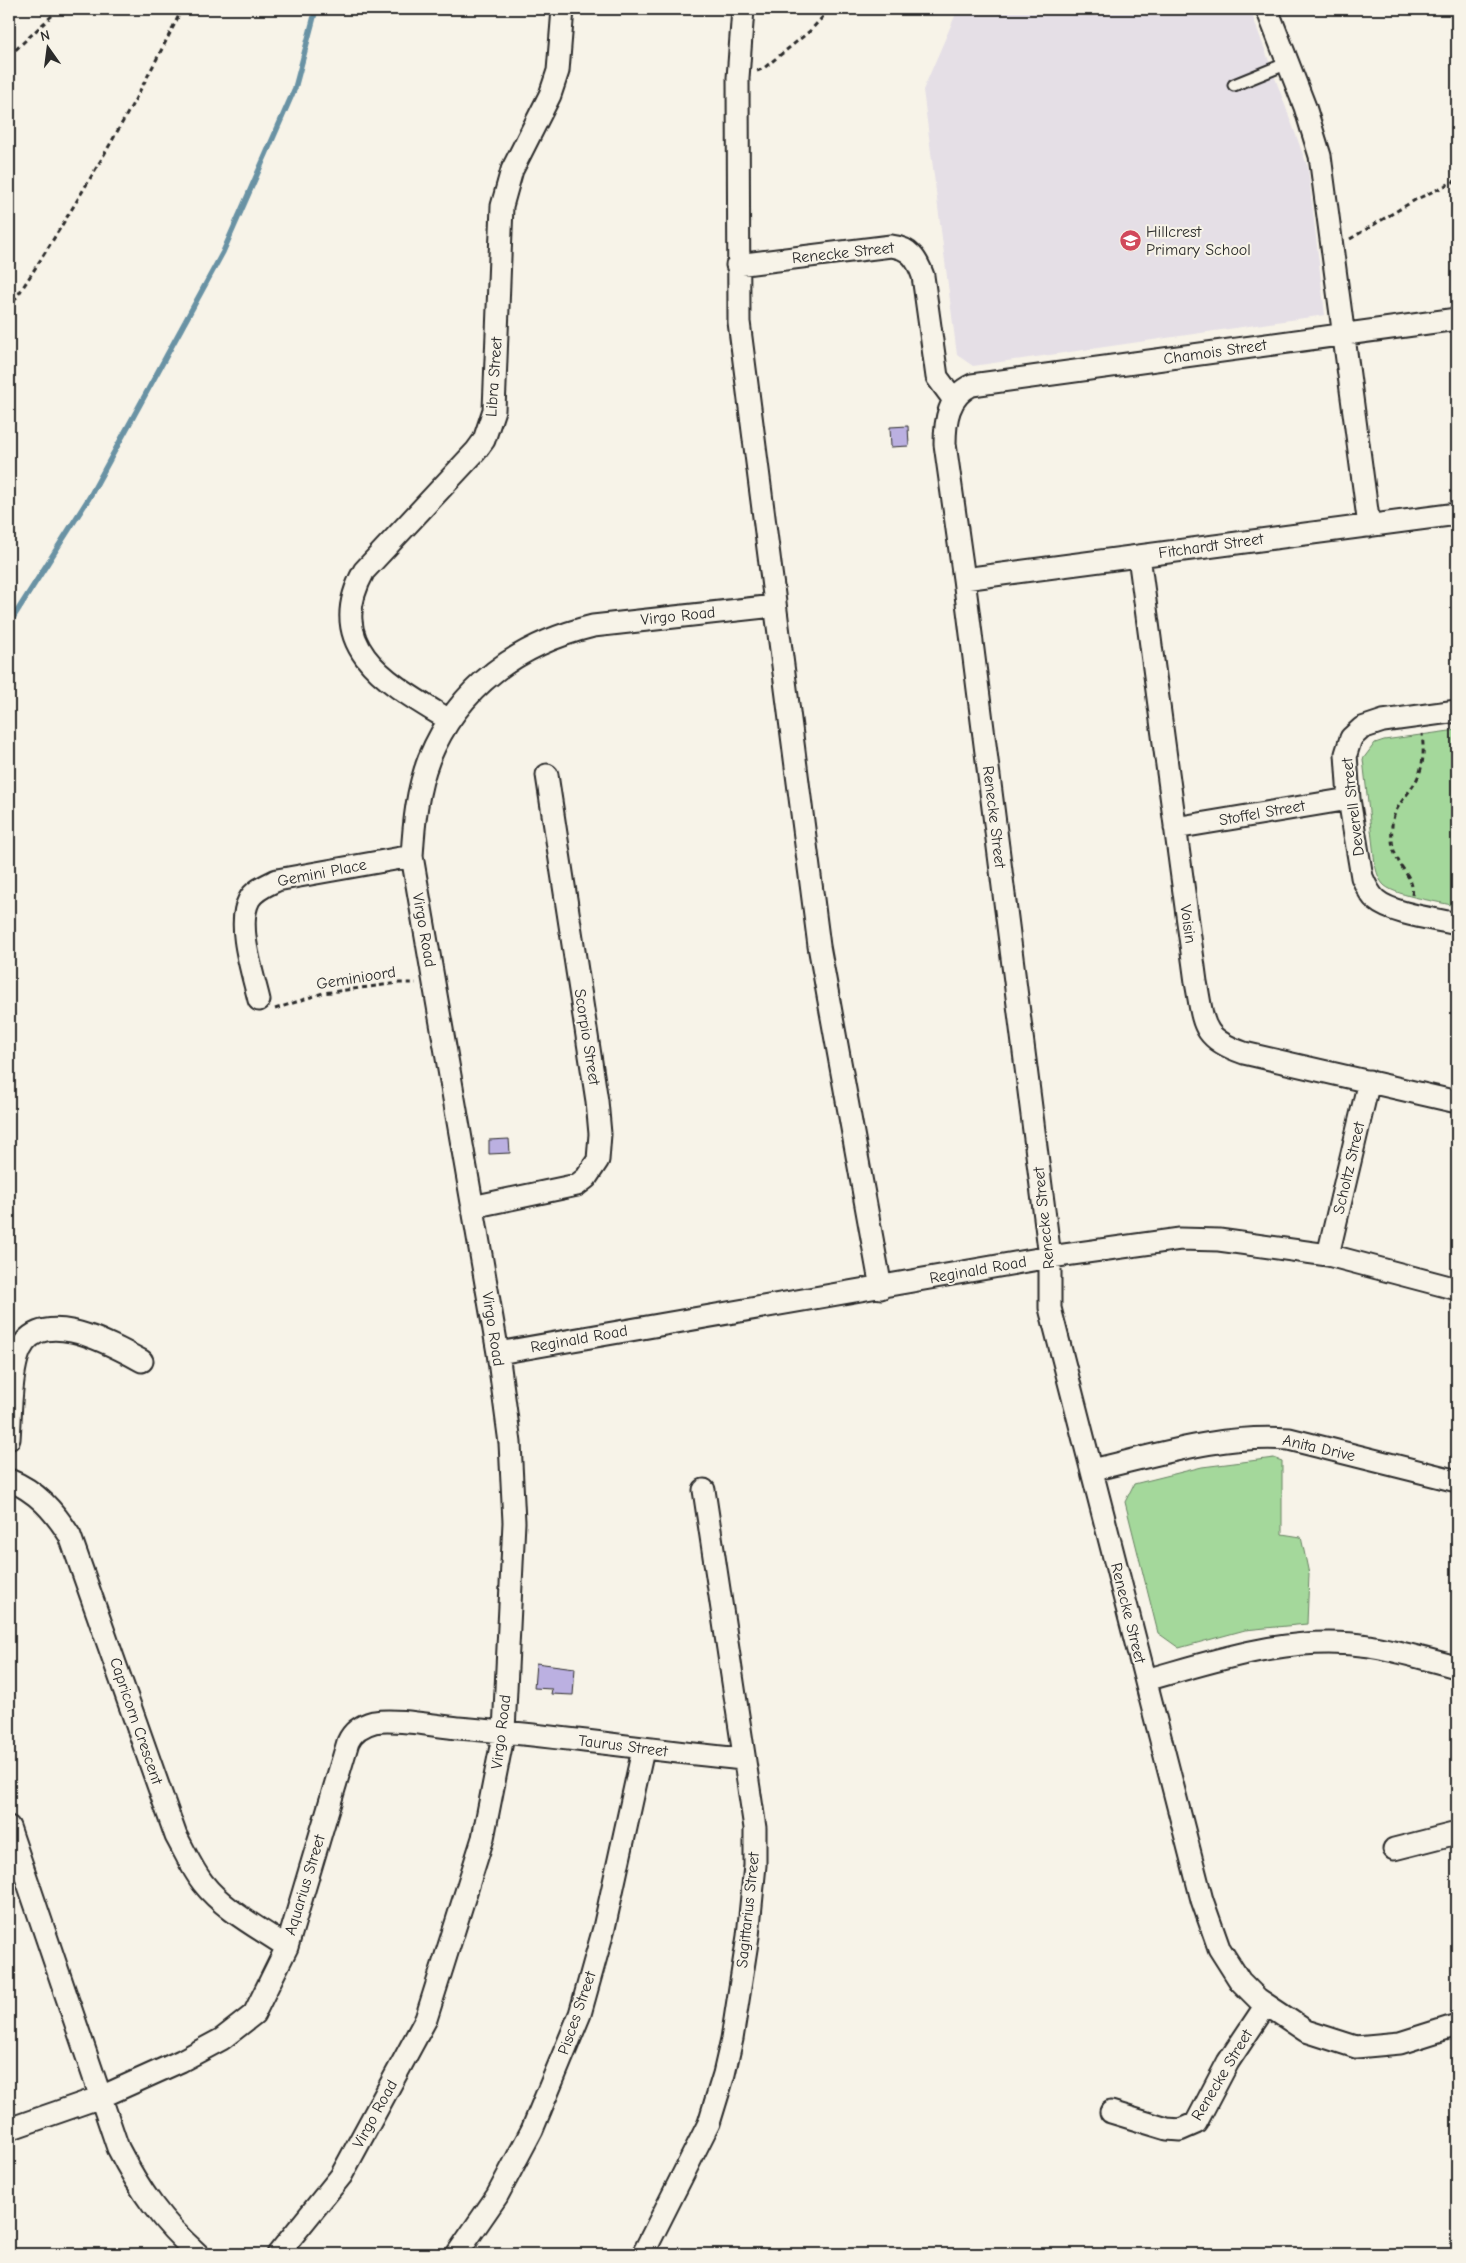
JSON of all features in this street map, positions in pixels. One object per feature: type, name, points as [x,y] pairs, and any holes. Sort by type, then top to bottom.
[{"type":"street","name":"Libra Street","points":[[449,720],[394,687],[374,668],[354,641],[352,604],[356,586],[364,571],[476,451],[490,425],[495,402],[502,206],[512,170],[550,94],[558,71],[564,9]]},
{"type":"street","points":[[743,9],[738,78],[737,265],[739,322],[819,946],[881,1288]]},
{"type":"street","points":[[1267,9],[1305,107],[1320,156],[1369,526]]},
{"type":"street","name":"Renecke Street","points":[[737,265],[891,246],[906,249],[919,263],[923,276],[937,377],[954,400],[948,409],[946,418],[945,444],[964,579],[1050,1257],[1050,1308],[1202,1900],[1219,1948],[1240,1981],[1266,2005],[1306,2031],[1356,2047],[1400,2043],[1457,2024]]},
{"type":"street","name":"Chamois Street","points":[[954,400],[961,392],[972,385],[1457,319]]},
{"type":"street","name":"Fitchardt Street","points":[[964,579],[1457,514]]},
{"type":"street","name":"Voisin","points":[[1139,556],[1196,982],[1206,1029],[1217,1042],[1244,1053],[1457,1102]]},
{"type":"street","name":"Virgo Road","points":[[278,2254],[340,2176],[426,2019],[484,1838],[504,1731],[514,1522],[510,1442],[498,1353],[412,856],[415,814],[429,759],[449,720],[497,668],[535,645],[565,633],[593,626],[774,606]]},
{"type":"street","name":"Deverell Street","points":[[1457,711],[1371,724],[1354,734],[1346,754],[1349,799],[1362,876],[1367,889],[1376,900],[1390,908],[1457,924]]},
{"type":"street","name":"Scorpio Street","points":[[472,1207],[577,1185],[594,1169],[598,1160],[600,1134],[597,1101],[547,775]]},
{"type":"street","name":"Stoffel Street","points":[[1175,828],[1349,799]]},
{"type":"street","name":"Gemini Place","points":[[259,1000],[247,947],[245,912],[249,899],[260,889],[277,880],[412,856]]},
{"type":"street","name":"Scholtz Street","points":[[1328,1255],[1369,1081]]},
{"type":"street","name":"Reginald Road","points":[[498,1353],[881,1288],[1050,1257],[1180,1239],[1219,1240],[1328,1255],[1457,1289]]},
{"type":"street","points":[[9,1439],[16,1359],[23,1344],[35,1335],[56,1329],[80,1332],[115,1346],[142,1361]]},
{"type":"street","name":"Anita Drive","points":[[1092,1470],[1220,1440],[1262,1437],[1288,1439],[1457,1481]]},
{"type":"street","name":"Capricorn Crescent","points":[[9,1480],[23,1485],[47,1504],[70,1536],[176,1836],[193,1868],[204,1884],[224,1903],[287,1947]]},
{"type":"street","name":"Sagittarius Street","points":[[643,2254],[709,2123],[732,2039],[755,1865],[754,1828],[742,1759],[704,1490]]},
{"type":"street","points":[[1146,1680],[1273,1647],[1324,1643],[1368,1646],[1457,1667]]},
{"type":"street","name":"Aquarius Street","points":[[9,2129],[101,2097],[180,2061],[238,2028],[254,2014],[287,1947],[348,1742],[354,1732],[374,1722],[385,1721],[504,1731]]},
{"type":"street","name":"Taurus Street","points":[[504,1731],[643,1750],[742,1759]]},
{"type":"street","name":"Pisces Street","points":[[457,2254],[497,2196],[532,2130],[580,2014],[604,1928],[643,1750]]},
{"type":"street","points":[[9,1827],[118,2148],[138,2186],[156,2211],[198,2254]]},
{"type":"street","points":[[1394,1850],[1457,1833]]},
{"type":"street","name":"Renecke Street","points":[[1111,2112],[1167,2129],[1180,2130],[1196,2123],[1228,2062],[1266,2005]]},
{"type":"lane","points":[[1234,85],[1288,63]]},
{"type":"path","points":[[9,56],[60,9]]},
{"type":"path","points":[[9,309],[69,216],[152,69],[182,9]]},
{"type":"path","points":[[738,78],[764,68],[810,31],[830,9]]},
{"type":"path","points":[[1343,243],[1415,200],[1457,180]]},
{"type":"path","points":[[1407,912],[1412,891],[1411,884],[1397,859],[1392,845],[1392,823],[1397,805],[1418,778],[1422,764],[1424,754],[1420,716]]},
{"type":"path","name":"Geminioord","points":[[259,1000],[264,1008],[272,1009],[323,994],[399,983],[433,985]]},
{"type":"shaded area","name":"Hillcrest Primary School","points":[[958,9],[1250,9],[1308,168],[1325,315],[973,366],[957,355],[923,90]]},
{"type":"green space","points":[[1457,730],[1457,903],[1451,905],[1414,897],[1395,891],[1383,884],[1375,865],[1363,759],[1375,743],[1384,740]]},
{"type":"green space","points":[[1274,1458],[1282,1461],[1282,1534],[1301,1537],[1309,1574],[1307,1624],[1245,1630],[1179,1648],[1158,1633],[1125,1502],[1134,1484],[1202,1467]]},
{"type":"building","points":[[908,426],[909,446],[891,447],[890,427]]},
{"type":"building","points":[[509,1139],[510,1153],[489,1154],[489,1140]]},
{"type":"building","points":[[536,1663],[575,1668],[573,1695],[551,1694],[552,1689],[534,1688]]},
{"type":"waterway","points":[[9,624],[89,498],[223,252],[295,88],[316,9]]},
{"type":"place","name":"Hillcrest Primary School","points":[[1130,241]]}]
